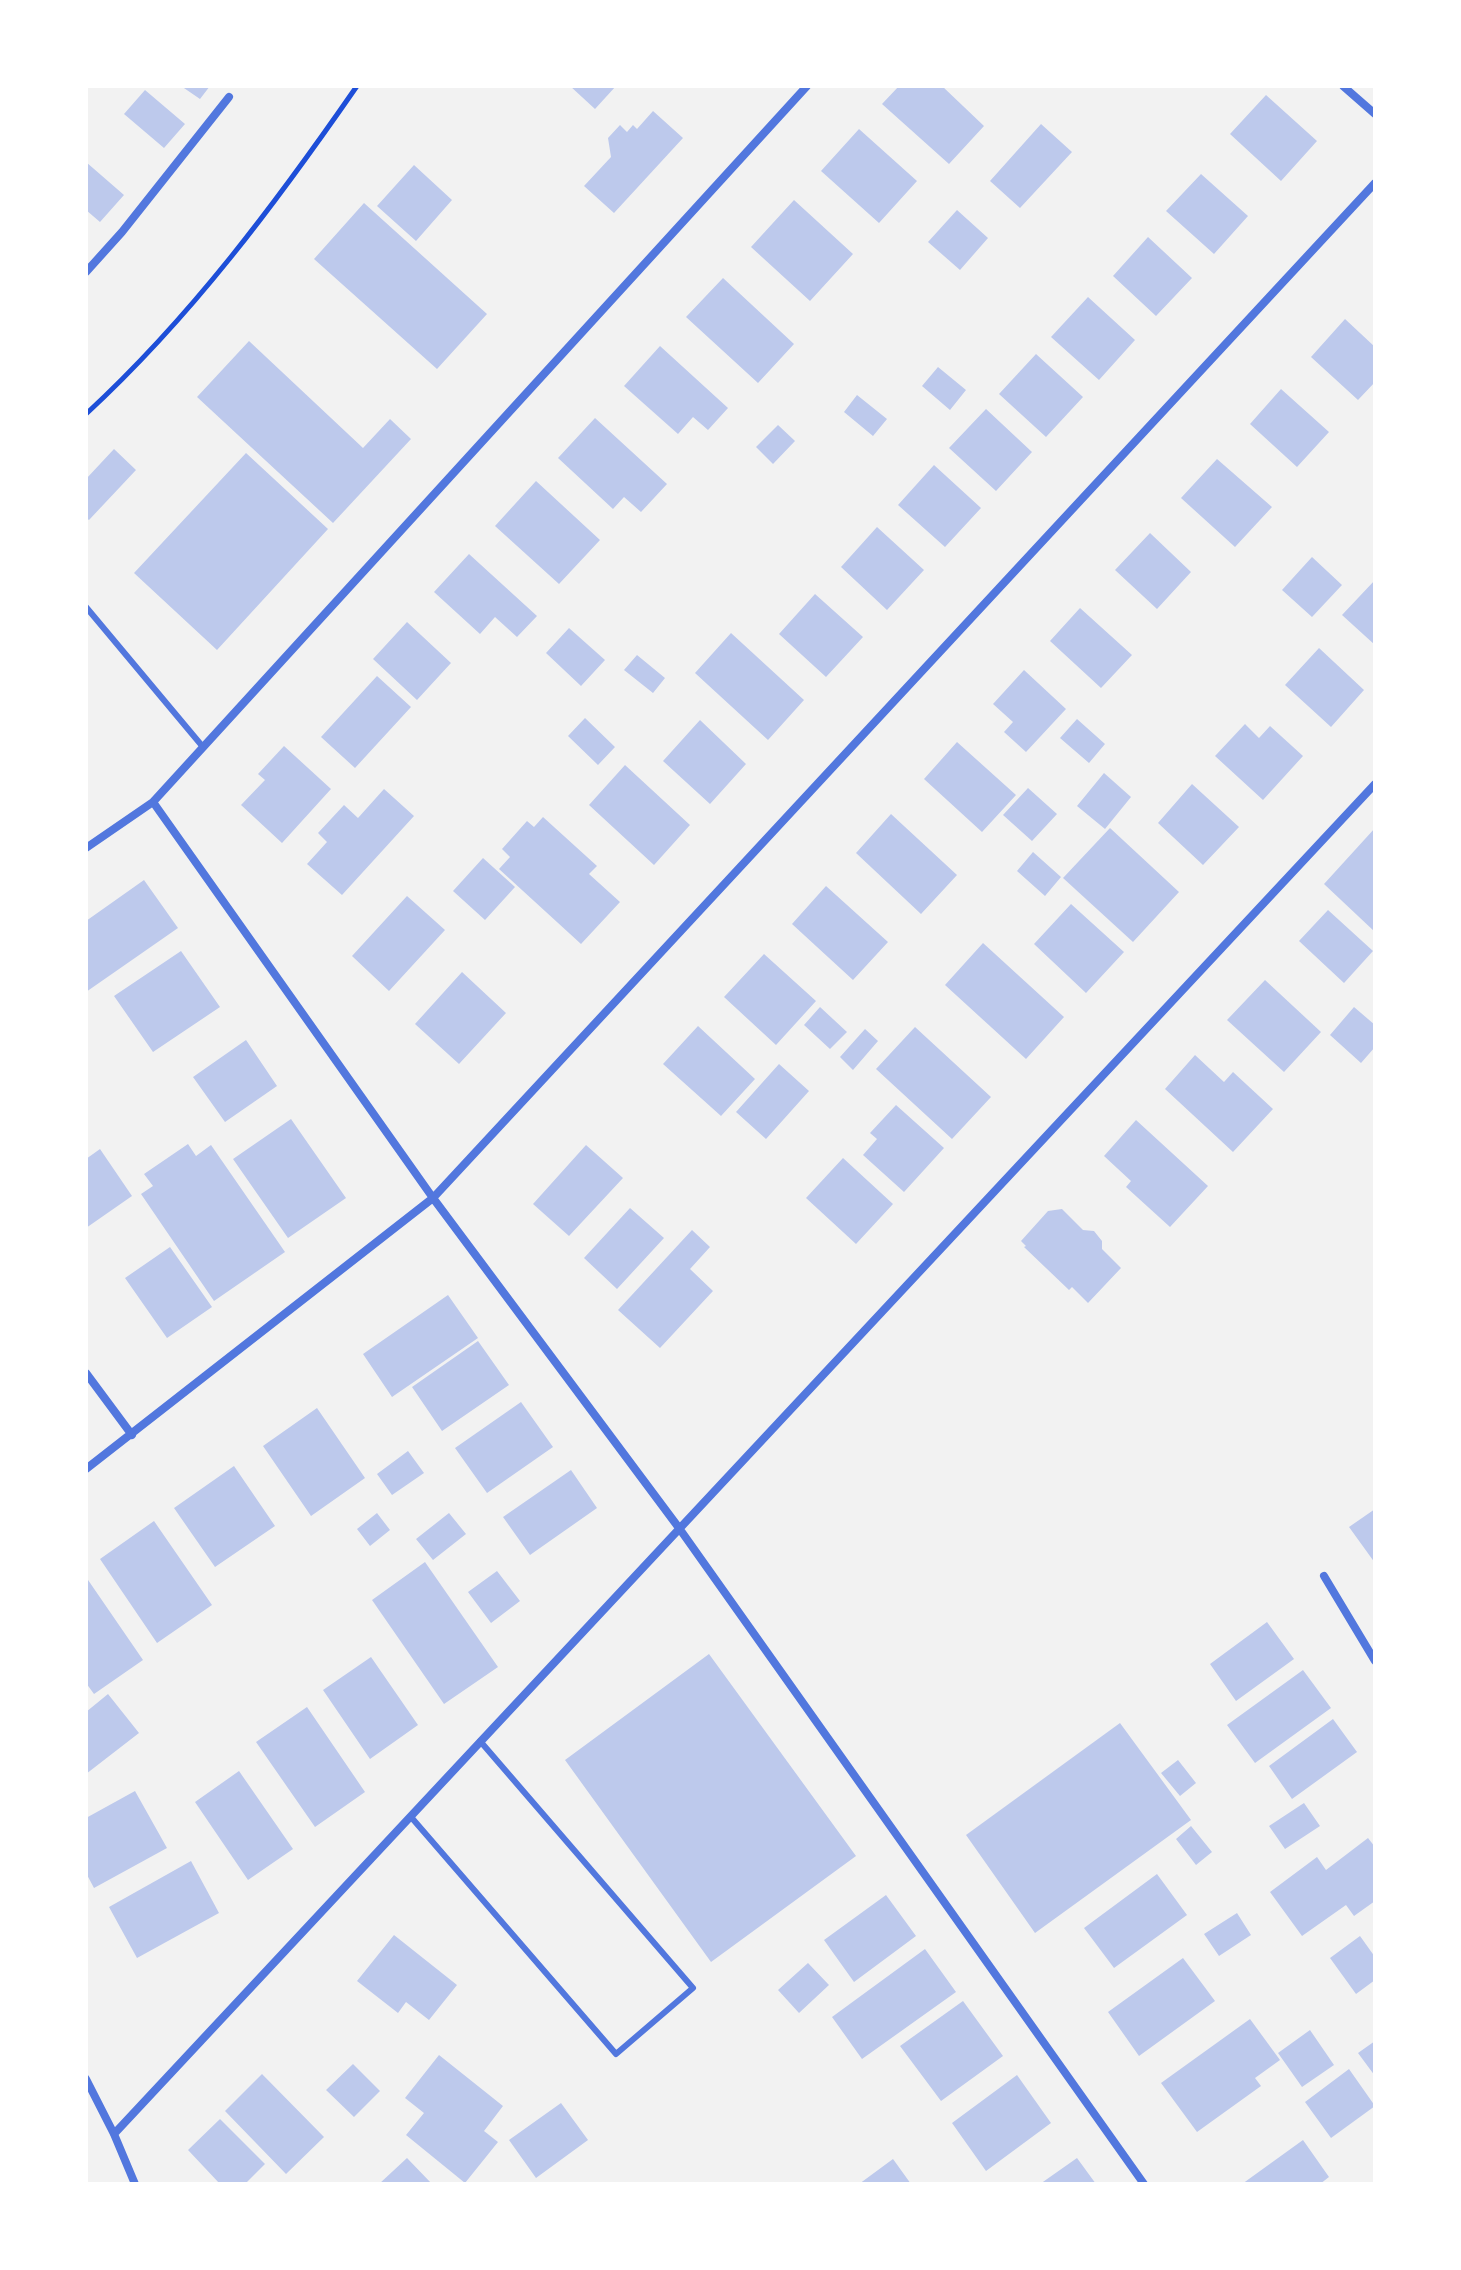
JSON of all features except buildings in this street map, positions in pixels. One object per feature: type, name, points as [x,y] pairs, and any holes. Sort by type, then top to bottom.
[{"type":"street","points":[[86,848],[153,802],[807,86]]},
{"type":"street","points":[[1343,86],[1375,114]]},
{"type":"street","points":[[86,272],[122,232],[229,97]]},
{"type":"street","points":[[86,1469],[433,1198],[1375,183]]},
{"type":"street","points":[[114,2134],[1375,784]]},
{"type":"street","points":[[153,802],[433,1198],[679,1528],[1144,2184]]},
{"type":"street","points":[[86,1373],[132,1435]]},
{"type":"street","points":[[1324,1576],[1375,1661]]},
{"type":"street","points":[[86,2079],[135,2184]]},
{"type":"lane","points":[[86,607],[203,747]]},
{"type":"lane","points":[[411,1817],[616,2054],[693,1988],[480,1741]]},
{"type":"path","points":[[86,414],[168,330],[234,255],[357,86]]}]
